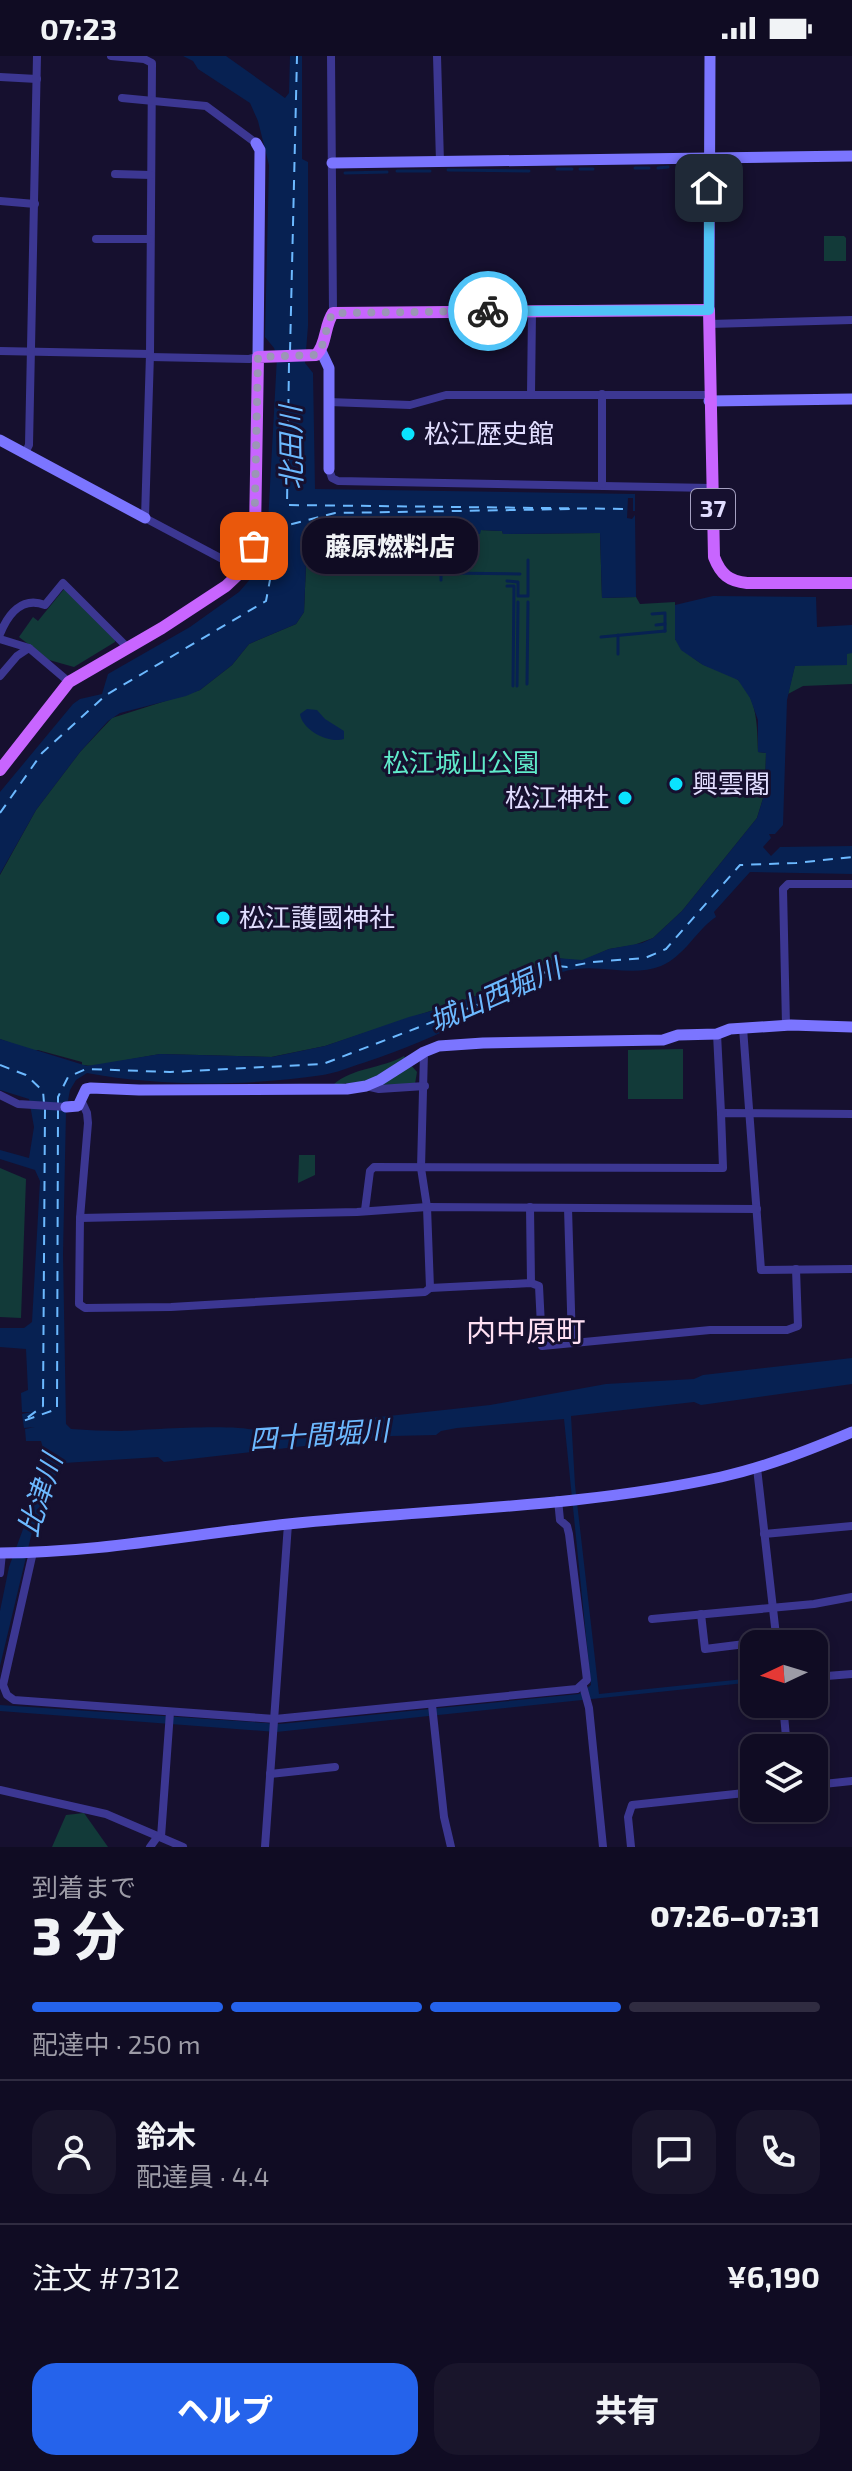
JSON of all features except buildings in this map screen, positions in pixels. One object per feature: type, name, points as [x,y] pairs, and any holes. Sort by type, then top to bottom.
[{"type":"main road","points":[[0,770],[69,682],[226,586],[243,570],[254,546],[255,532],[258,357],[316,353],[333,313],[709,310]]},
{"type":"main road","name":"37","points":[[709,310],[714,557],[719,570],[725,576],[747,583],[852,583]]},
{"type":"street","points":[[25,453],[29,445],[32,352],[37,56]]},
{"type":"street","points":[[111,56],[144,59],[152,63],[150,356],[145,518]]},
{"type":"street","points":[[331,56],[333,313]]},
{"type":"street","points":[[437,56],[440,162]]},
{"type":"street","points":[[709,310],[710,56]]},
{"type":"street","points":[[0,77],[37,79]]},
{"type":"street","points":[[0,351],[258,357],[260,150],[256,143],[206,106],[122,98]]},
{"type":"street","points":[[332,163],[852,156]]},
{"type":"street","points":[[115,174],[151,175]]},
{"type":"street","points":[[0,201],[35,204]]},
{"type":"street","points":[[96,239],[150,239]]},
{"type":"street","points":[[531,394],[532,311]]},
{"type":"street","points":[[709,324],[852,320]]},
{"type":"street","points":[[316,353],[329,368],[329,469],[332,478],[338,481],[712,488]]},
{"type":"street","points":[[329,402],[410,405],[446,395],[531,394],[852,399]]},
{"type":"street","points":[[602,394],[602,484]]},
{"type":"street","points":[[0,440],[243,570]]},
{"type":"street","points":[[69,682],[29,648],[0,636],[18,606],[32,601],[45,605],[63,583],[128,648]]},
{"type":"street","points":[[0,676],[17,656],[29,648]]},
{"type":"street","points":[[786,1025],[783,889],[788,884],[852,884]]},
{"type":"street","points":[[0,1095],[12,1102],[73,1108],[82,1102],[86,1089],[91,1088],[347,1089],[366,1086],[439,1046],[663,1040],[678,1035],[717,1034],[730,1029],[786,1025],[852,1027]]},
{"type":"street","points":[[743,1028],[761,1270],[852,1269]]},
{"type":"street","points":[[365,1210],[370,1171],[374,1167],[723,1168],[717,1034]]},
{"type":"street","points":[[424,1052],[421,1168],[427,1207],[430,1288]]},
{"type":"street","points":[[366,1086],[379,1089],[425,1086]]},
{"type":"street","points":[[82,1102],[88,1123],[80,1218],[79,1304],[85,1308],[354,1297],[425,1292],[430,1288],[531,1283],[539,1286],[542,1346],[710,1330],[787,1330],[798,1326],[796,1269]]},
{"type":"street","points":[[721,1113],[852,1114]]},
{"type":"street","points":[[80,1218],[427,1207],[757,1209]]},
{"type":"street","points":[[530,1207],[531,1283]]},
{"type":"street","points":[[568,1208],[572,1343]]},
{"type":"street","points":[[0,1573],[4,1553],[116,1546],[288,1524],[569,1499],[672,1486],[757,1468],[852,1432]]},
{"type":"street","points":[[757,1468],[776,1630]]},
{"type":"street","points":[[569,1499],[560,1520],[567,1526],[569,1534],[603,1847]]},
{"type":"street","points":[[265,1847],[288,1524]]},
{"type":"street","points":[[764,1534],[852,1526]]},
{"type":"street","points":[[30,1552],[3,1685],[7,1695],[19,1701],[275,1724],[433,1709],[584,1688]]},
{"type":"street","points":[[652,1619],[852,1597]]},
{"type":"street","points":[[701,1614],[705,1649],[740,1646]]},
{"type":"street","points":[[828,1676],[852,1674]]},
{"type":"street","points":[[433,1709],[444,1817],[451,1847]]},
{"type":"street","points":[[150,1847],[160,1837],[170,1713]]},
{"type":"street","points":[[270,1774],[335,1767]]},
{"type":"street","points":[[828,1784],[852,1781]]},
{"type":"street","points":[[0,1790],[106,1814],[183,1847]]},
{"type":"street","points":[[631,1847],[628,1817],[632,1805],[740,1793]]},
{"type":"green space","points":[[824,236],[846,238],[846,261],[824,261]]},
{"type":"green space","name":"松江城山公園","points":[[367,520],[383,521],[383,529],[480,534],[480,530],[502,531],[503,534],[600,533],[602,598],[636,597],[640,604],[675,602],[675,639],[700,663],[735,677],[745,688],[755,714],[758,752],[766,753],[765,792],[757,818],[682,911],[653,938],[609,949],[582,961],[556,958],[497,989],[325,1046],[271,1057],[160,1054],[93,1066],[38,1050],[32,1051],[0,1039],[0,875],[36,810],[80,752],[112,718],[200,690],[232,665],[249,644],[296,624],[304,612],[307,541],[363,539]]},
{"type":"green space","points":[[64,589],[115,636],[115,642],[74,667],[49,660],[19,637],[33,617],[38,621]]},
{"type":"green space","points":[[847,653],[852,653],[852,684],[803,686],[788,694],[795,665],[846,665]]},
{"type":"green space","points":[[683,1049],[683,1099],[628,1099],[628,1050]]},
{"type":"green space","points":[[404,1056],[368,1081],[333,1085],[358,1071]]},
{"type":"green space","points":[[410,1064],[417,1072],[415,1084],[379,1085]]},
{"type":"green space","points":[[299,1155],[315,1155],[315,1175],[298,1183]]},
{"type":"green space","points":[[0,1168],[26,1179],[21,1318],[0,1317]]},
{"type":"green space","points":[[84,1813],[108,1847],[52,1847],[66,1815]]},
{"type":"water","name":"北田川","points":[[183,56],[226,56],[285,98],[289,93],[290,56],[302,56],[302,159],[308,162],[308,326],[305,363],[313,373],[315,489],[635,494],[635,511],[633,498],[628,498],[627,518],[632,519],[635,515],[636,597],[602,598],[600,533],[503,534],[502,531],[481,530],[480,534],[382,529],[382,521],[367,520],[364,539],[307,541],[304,612],[296,624],[249,644],[232,665],[200,690],[120,713],[108,721],[36,810],[0,874],[0,792],[73,704],[80,699],[102,694],[108,674],[190,627],[239,592],[259,569],[267,541],[277,357],[265,337],[269,165],[250,103]]},
{"type":"water","points":[[713,596],[816,597],[817,627],[852,625],[852,653],[847,654],[847,665],[795,666],[787,700],[783,825],[775,834],[769,834],[771,838],[763,847],[771,856],[780,847],[852,846],[852,874],[750,872],[714,912],[716,917],[677,956],[661,966],[640,971],[587,968],[559,973],[437,1034],[333,1073],[235,1083],[145,1081],[87,1073],[76,1080],[70,1090],[66,1111],[63,1254],[66,1424],[71,1429],[108,1431],[218,1427],[262,1433],[320,1430],[324,1423],[490,1405],[606,1384],[694,1379],[703,1375],[852,1358],[852,1384],[701,1405],[694,1402],[571,1416],[575,1485],[599,1694],[740,1679],[740,1683],[276,1732],[0,1711],[0,1705],[280,1724],[579,1694],[591,1685],[564,1419],[457,1428],[436,1435],[392,1436],[164,1462],[158,1457],[64,1463],[58,1469],[32,1532],[0,1666],[0,1611],[9,1567],[45,1470],[46,1459],[41,1441],[26,1441],[25,1429],[35,1427],[24,1428],[22,1414],[32,1412],[22,1412],[21,1393],[28,1390],[26,1349],[0,1347],[0,1328],[24,1328],[32,1322],[40,1181],[35,1170],[0,1159],[0,1150],[29,1158],[34,1127],[29,1099],[0,1090],[0,1039],[87,1066],[160,1054],[272,1057],[325,1046],[450,1006],[505,985],[556,958],[582,960],[609,949],[653,938],[682,911],[757,818],[765,792],[766,753],[758,752],[758,720],[750,698],[738,680],[703,665],[681,650],[675,639],[675,605]]},
{"type":"water","points":[[307,709],[317,710],[344,731],[344,739],[324,738],[311,730],[300,714]]},
{"type":"waterway","points":[[658,168],[668,167]]},
{"type":"waterway","points":[[635,168],[649,168]]},
{"type":"waterway","points":[[557,169],[572,169]]},
{"type":"waterway","points":[[580,169],[593,169]]},
{"type":"waterway","points":[[448,170],[529,171]]},
{"type":"waterway","points":[[397,171],[430,171]]},
{"type":"waterway","points":[[345,173],[387,172]]},
{"type":"waterway","points":[[507,581],[518,582],[518,596],[528,596],[528,560]]},
{"type":"waterway","points":[[441,580],[441,573],[520,574]]},
{"type":"waterway","points":[[507,586],[514,586],[513,686]]},
{"type":"waterway","points":[[517,686],[518,602]]},
{"type":"waterway","points":[[527,684],[528,602]]},
{"type":"waterway","points":[[652,614],[665,613],[665,624]]},
{"type":"waterway","points":[[656,625],[665,624],[665,631]]},
{"type":"waterway","points":[[601,637],[665,631]]},
{"type":"waterway","points":[[618,635],[618,654]]},
{"type":"ferry route","points":[[290,352],[297,56]]},
{"type":"ferry route","points":[[289,363],[287,505],[627,509]]},
{"type":"ferry route","points":[[0,813],[42,753],[106,695],[266,601],[280,527],[335,513],[574,509]]},
{"type":"ferry route","points":[[58,1103],[68,1077],[86,1069],[170,1072],[323,1064],[503,995],[557,966],[645,958],[666,949],[740,865],[852,857]]},
{"type":"ferry route","points":[[0,1065],[26,1075],[43,1091],[44,1103]]},
{"type":"ferry route","points":[[45,1109],[43,1406],[23,1421],[57,1409],[58,1109]]},
{"type":"way so far","points":[[254,546],[258,357],[316,355],[321,351],[328,320],[333,313],[488,311]]},
{"type":"place","name":"松江歴史館","points":[[408,434]]},
{"type":"place","name":"藤原燃料店","points":[[254,546]]},
{"type":"place","name":"興雲閣","points":[[676,784]]},
{"type":"place","name":"松江神社","points":[[625,798]]},
{"type":"place","name":"松江護國神社","points":[[223,918]]},
{"type":"district","name":"内中原町","points":[[526,1332]]},
{"type":"route","points":[[488,311],[709,310],[709,188]]},
{"type":"water label","name":"城山西堀川","points":[[495,995]]},
{"type":"water label","name":"四十間堀川","points":[[319,1435]]},
{"type":"water label","name":"比津川","points":[[40,1495]]}]
